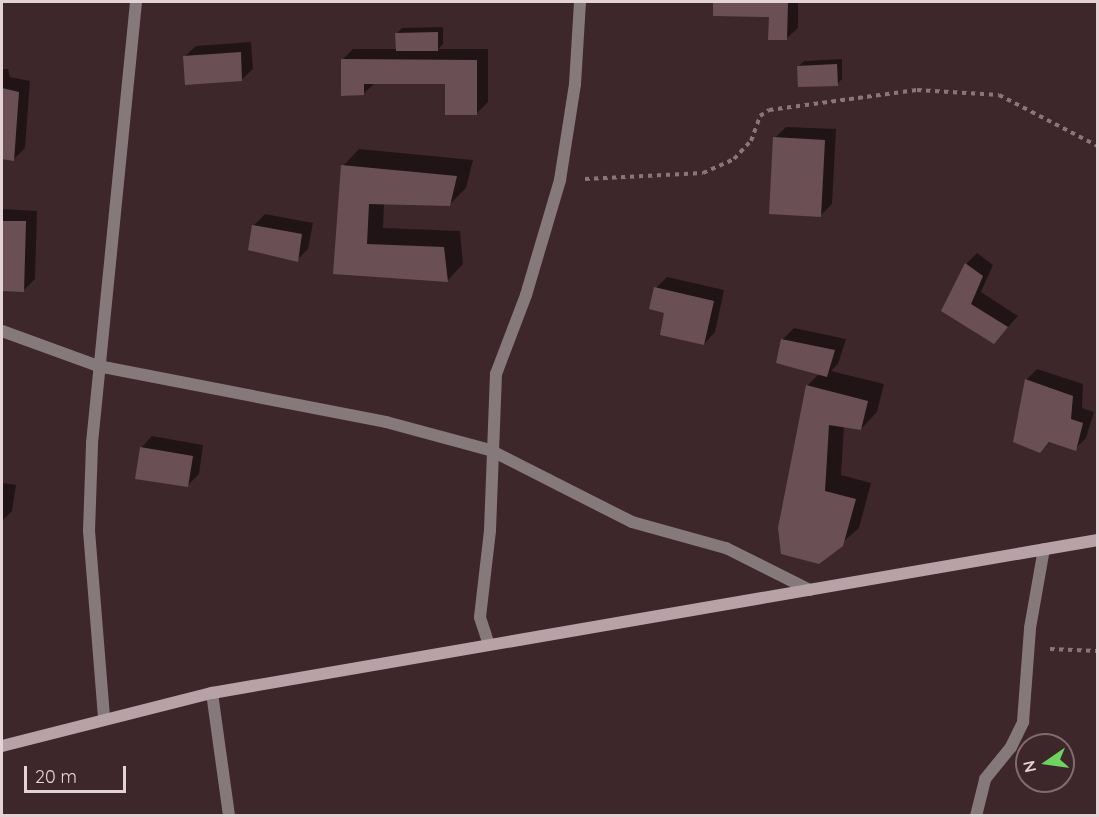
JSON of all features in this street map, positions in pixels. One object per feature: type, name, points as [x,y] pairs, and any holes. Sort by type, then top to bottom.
[{"type":"street","points":[[104,717],[89,531],[98,366],[136,2]]},
{"type":"street","points":[[489,642],[480,617],[490,530],[490,450],[496,374],[526,295],[560,180],[574,95],[580,2]]},
{"type":"street","points":[[2,331],[98,366],[386,422],[490,450],[632,522],[726,548],[810,590]]},
{"type":"street","points":[[2,746],[104,717],[212,693],[489,642],[557,636],[1098,540]]},
{"type":"street","points":[[976,816],[985,779],[1021,730],[1029,648],[1044,549]]},
{"type":"street","points":[[212,693],[229,816]]},
{"type":"path","points":[[560,180],[703,173],[734,159],[752,141],[760,116],[769,110],[917,90],[999,95],[1098,146]]},
{"type":"path","points":[[1029,648],[1098,651]]},
{"type":"building","points":[[713,2],[788,2],[787,40],[768,40],[769,17],[713,16]]},
{"type":"building","points":[[438,32],[438,51],[396,51],[395,33]]},
{"type":"building","points":[[241,52],[242,81],[185,85],[183,56]]},
{"type":"building","points":[[341,59],[477,60],[477,115],[445,115],[445,84],[364,84],[364,95],[341,96]]},
{"type":"building","points":[[837,64],[838,86],[798,87],[797,66]]},
{"type":"building","points":[[2,88],[19,92],[14,161],[2,159]]},
{"type":"building","points":[[773,137],[825,140],[821,217],[769,214]]},
{"type":"building","points":[[341,165],[457,176],[450,206],[369,204],[367,244],[444,247],[448,282],[333,274]]},
{"type":"building","points":[[2,221],[26,221],[24,292],[2,291]]},
{"type":"building","points":[[252,225],[302,234],[298,262],[248,250]]},
{"type":"building","points":[[965,263],[983,276],[971,304],[1008,327],[994,344],[941,311]]},
{"type":"building","points":[[654,287],[714,301],[704,345],[660,335],[664,313],[649,309]]},
{"type":"building","points":[[781,339],[835,350],[827,377],[776,363]]},
{"type":"building","points":[[1025,379],[1073,396],[1071,419],[1083,423],[1076,451],[1049,442],[1040,453],[1013,442]]},
{"type":"building","points":[[806,385],[868,401],[861,430],[829,425],[825,491],[856,499],[843,546],[819,564],[781,554],[778,528]]},
{"type":"building","points":[[140,447],[193,456],[188,487],[135,479]]}]
